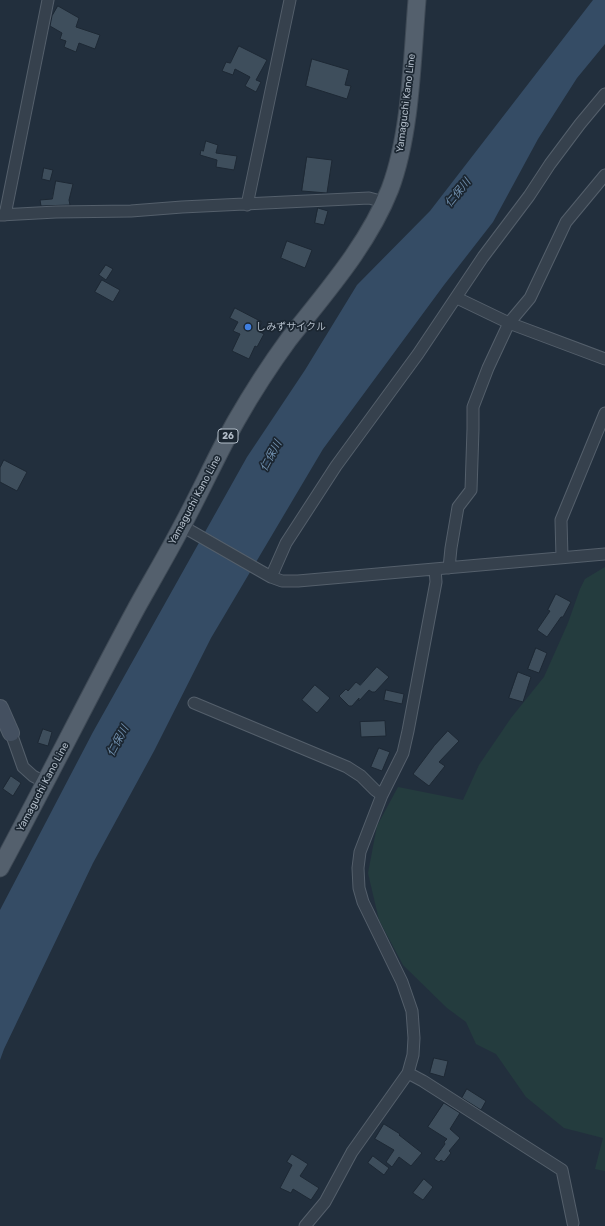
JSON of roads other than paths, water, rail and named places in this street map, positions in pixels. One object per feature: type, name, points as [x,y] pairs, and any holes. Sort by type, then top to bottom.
[{"type":"main road","name":"Yamaguchi Kano Line","points":[[0,868],[46,783],[136,609],[188,529],[236,421],[287,342],[366,237],[384,202],[390,187],[402,145],[409,96],[417,0]]},
{"type":"street","points":[[48,0],[3,215],[56,212],[131,211],[182,207],[369,198],[384,202]]},
{"type":"street","points":[[247,205],[290,0]]},
{"type":"street","points":[[269,575],[286,542],[336,466],[456,298],[483,257],[529,196],[550,164],[605,94]]},
{"type":"street","points":[[449,568],[458,507],[471,490],[473,407],[488,368],[509,323],[530,298],[566,222],[605,174]]},
{"type":"street","points":[[456,298],[509,323],[605,359]]},
{"type":"street","points":[[562,557],[561,520],[605,413]]},
{"type":"street","points":[[188,529],[269,575],[282,580],[298,581],[605,554]]},
{"type":"street","points":[[305,1226],[325,1202],[352,1152],[408,1073],[413,1055],[414,1038],[412,1012],[402,982],[363,902],[358,868],[360,852],[382,795],[403,753],[436,582],[435,569]]},
{"type":"street","points":[[194,703],[347,767],[361,776],[382,795]]},
{"type":"street","points":[[0,708],[11,732],[23,767],[33,776],[46,783]]},
{"type":"street","points":[[408,1073],[423,1081],[562,1170],[573,1223]]},
{"type":"water","name":"仁保川","points":[[593,0],[605,0],[605,44],[577,78],[538,139],[493,222],[444,285],[323,449],[211,638],[154,751],[93,863],[0,1060],[0,910],[93,732],[247,457],[305,370],[357,285],[430,211]]},
{"type":"place","name":"しみずサイクル","points":[[248,327]]}]
